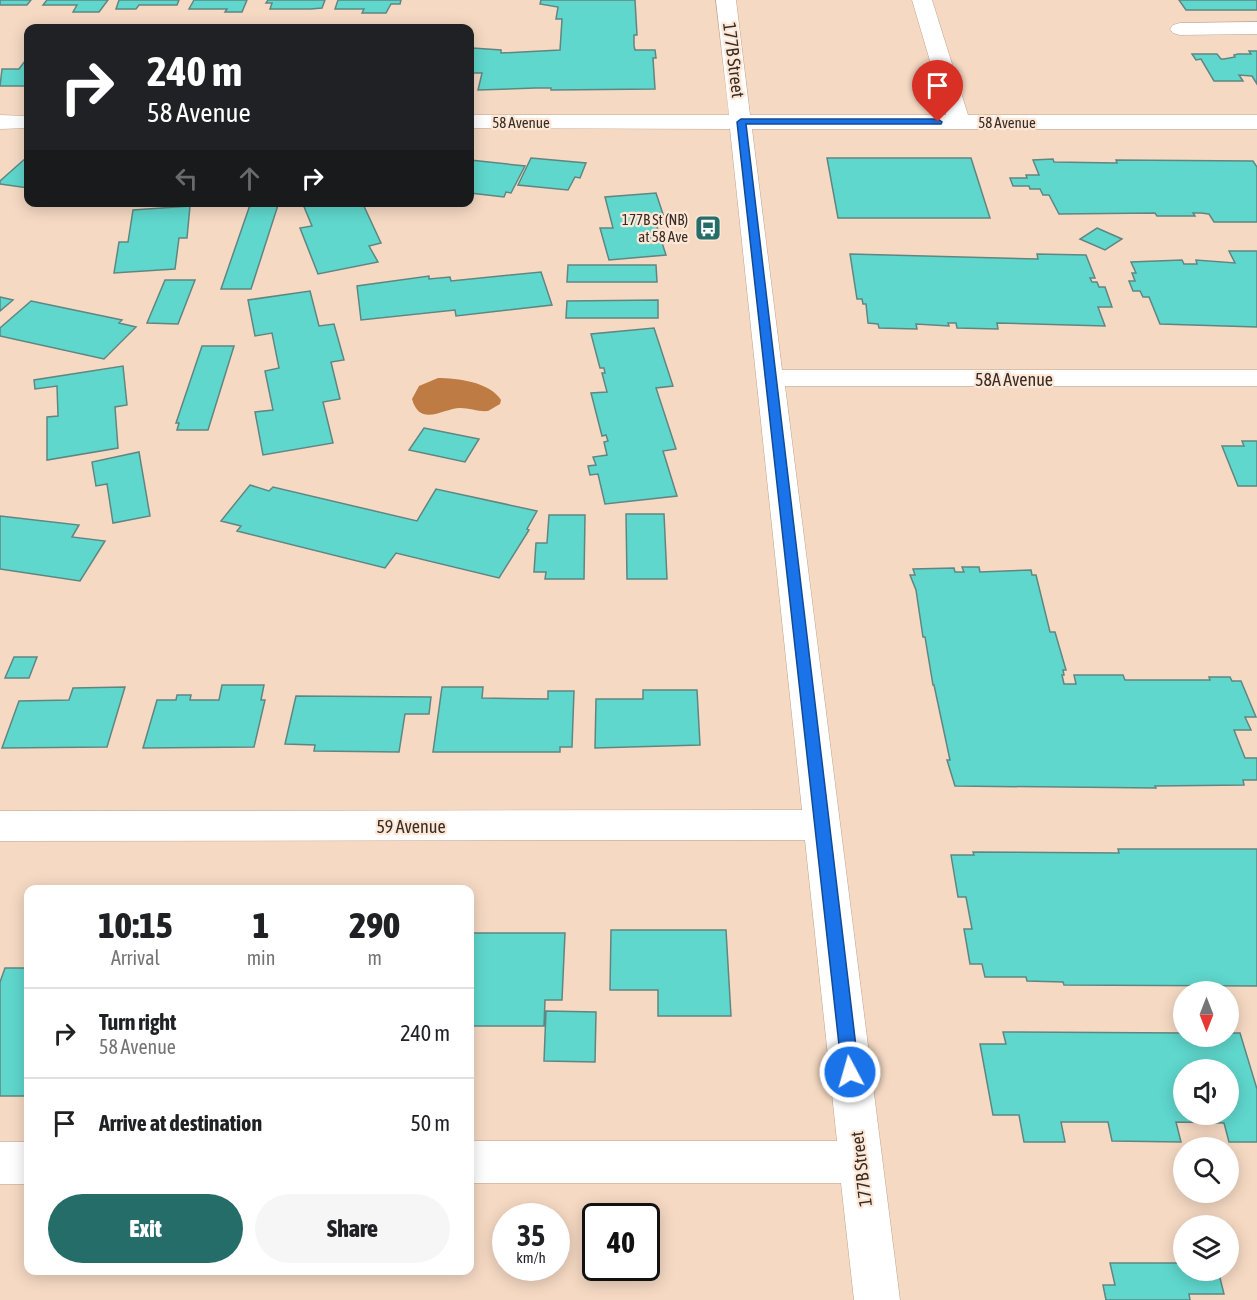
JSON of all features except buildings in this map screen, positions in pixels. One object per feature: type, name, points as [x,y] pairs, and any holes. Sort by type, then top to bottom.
[{"type":"street","name":"177B Street","points":[[726,0],[877,1300]]},
{"type":"street","points":[[922,0],[959,122]]},
{"type":"street","points":[[1180,28],[1257,28]]},
{"type":"street","points":[[0,122],[24,122]]},
{"type":"street","name":"58 Avenue","points":[[474,122],[1257,122]]},
{"type":"street","name":"58A Avenue","points":[[770,378],[1257,378]]},
{"type":"street","name":"59 Avenue","points":[[0,826],[823,825]]},
{"type":"street","points":[[474,1162],[860,1162]]},
{"type":"street","points":[[0,1163],[24,1163]]},
{"type":"shaded area","points":[[438,378],[463,380],[481,385],[496,394],[501,400],[500,404],[488,411],[460,408],[426,415],[421,413],[412,399],[419,386]]},
{"type":"place","name":"177B St (NB) at 58 Ave","points":[[708,228]]},
{"type":"route","points":[[850,1072],[741,122],[938,122]]}]
